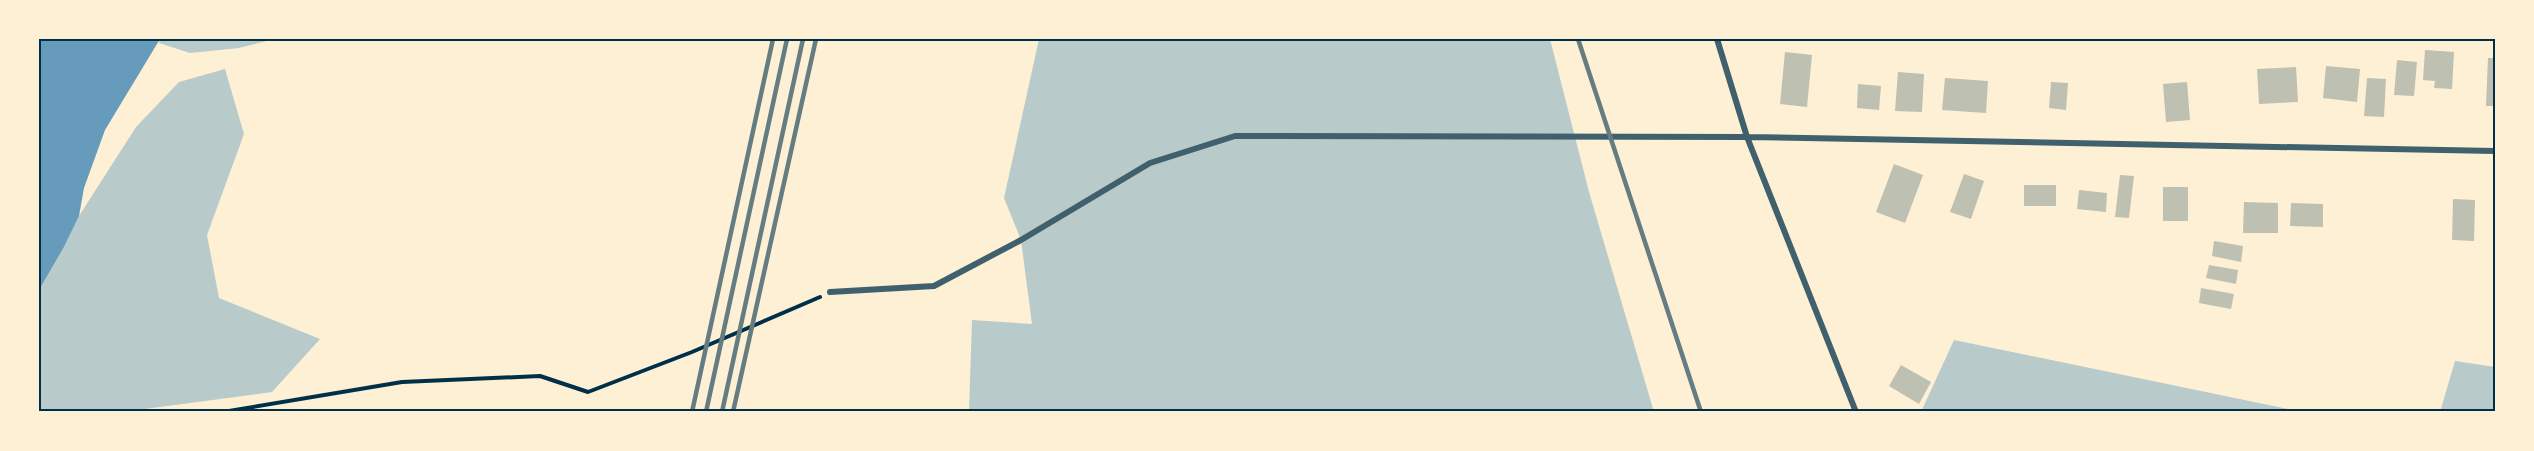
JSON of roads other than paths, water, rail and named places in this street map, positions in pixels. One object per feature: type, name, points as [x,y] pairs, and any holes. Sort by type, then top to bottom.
[{"type":"street","points":[[1717,39],[1747,137],[1856,412]]},
{"type":"street","points":[[830,292],[934,286],[1021,240],[1150,163],[1235,136],[1747,137],[2495,151]]},
{"type":"water","points":[[39,39],[160,39],[105,130],[84,188],[79,216],[39,290]]},
{"type":"railway","points":[[692,412],[773,39]]},
{"type":"railway","points":[[706,412],[787,39]]},
{"type":"railway","points":[[722,412],[803,39]]},
{"type":"railway","points":[[733,412],[816,39]]},
{"type":"railway","points":[[1578,39],[1701,412]]}]
